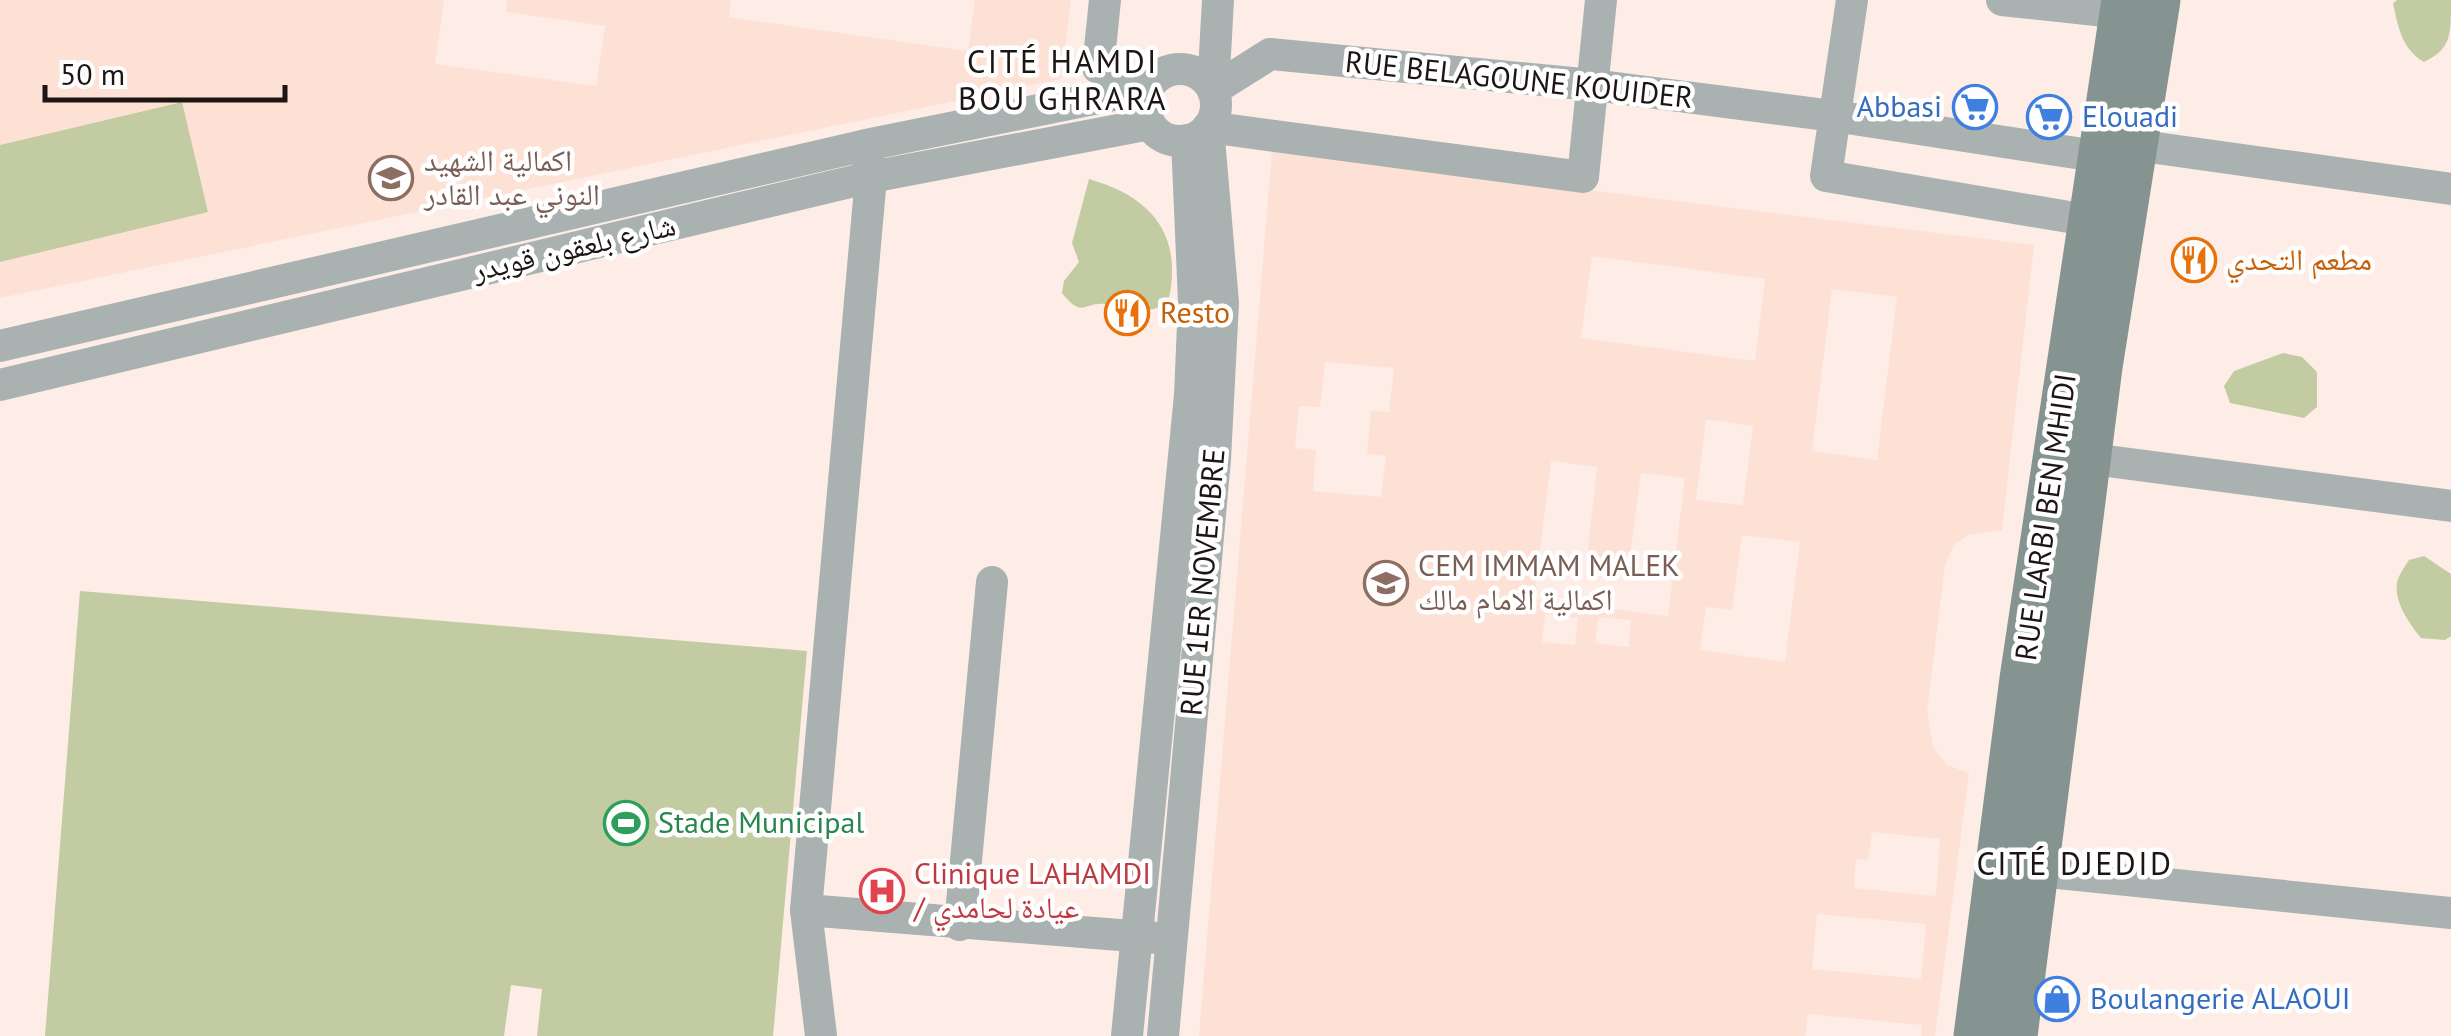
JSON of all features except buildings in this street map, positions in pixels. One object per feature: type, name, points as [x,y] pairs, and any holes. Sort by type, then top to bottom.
[{"type":"street","points":[[1105,0],[1098,68],[1148,88]]},
{"type":"street","points":[[1197,134],[1214,116],[1218,0]]},
{"type":"street","points":[[1213,90],[1207,80],[1187,69],[1164,72],[1148,88],[1145,112],[1150,124],[1166,138],[1197,134],[1584,177],[1601,0]]},
{"type":"street","points":[[1852,0],[1826,176],[2105,224]]},
{"type":"street","points":[[2002,0],[2140,7]]},
{"type":"street","name":"RUE LARBI BEN MHIDI","points":[[1976,1036],[2016,869],[2105,224],[2123,154],[2140,7]]},
{"type":"street","name":"RUE BELAGOUNE KOUIDER","points":[[1213,90],[1270,54],[1594,85],[2123,154],[2451,189]]},
{"type":"street","name":"شارع بلعقون قويدر","points":[[0,385],[631,234],[868,161],[1148,88]]},
{"type":"street","name":"شارع بلعقون قويدر","points":[[0,346],[621,202],[868,161],[1150,124]]},
{"type":"street","name":"RUE 1ER NOVEMBRE","points":[[1164,1036],[1215,458],[1197,134]]},
{"type":"street","points":[[821,1036],[806,910],[868,161]]},
{"type":"street","points":[[621,202],[631,234]]},
{"type":"street","points":[[375,259],[386,293]]},
{"type":"street","name":"RUE 1ER NOVEMBRE","points":[[1127,1036],[1190,395],[1208,302]]},
{"type":"street","points":[[85,327],[94,362]]},
{"type":"street","points":[[2072,457],[2451,506]]},
{"type":"street","points":[[960,925],[992,582]]},
{"type":"street","points":[[2016,869],[2451,913]]},
{"type":"street","name":"RUE LARBI BEN MHIDI","points":[[2015,1036],[2016,869]]},
{"type":"street","points":[[806,910],[1171,939]]},
{"type":"shaded area","name":"اكمالية الشهيد النوني عبد القادر","points":[[0,0],[444,0],[435,64],[596,86],[605,26],[506,12],[507,0],[731,0],[729,17],[968,51],[975,0],[1071,0],[1061,79],[0,298],[0,262],[208,211],[181,102],[0,145]]},
{"type":"shaded area","name":"CEM IMMAM MALEK اكمالية الامام مالك","points":[[1272,151],[2034,245],[2002,530],[1968,535],[1953,546],[1945,566],[1927,711],[1933,747],[1947,765],[1969,773],[1935,1036],[1921,1036],[1922,1025],[1808,1014],[1805,1036],[1199,1036]],"holes":[[[1592,256],[1765,279],[1755,361],[1581,338]],[[1832,289],[1897,297],[1877,460],[1812,451]],[[1325,362],[1394,368],[1389,412],[1371,411],[1367,454],[1386,456],[1381,497],[1313,491],[1316,450],[1295,448],[1299,406],[1320,407]],[[1706,419],[1753,426],[1743,505],[1696,500]],[[1551,461],[1597,467],[1587,558],[1629,563],[1641,473],[1685,478],[1668,616],[1534,599]],[[1742,535],[1800,542],[1785,662],[1700,650],[1706,607],[1732,610]],[[1545,614],[1578,618],[1575,645],[1542,642]],[[1598,617],[1631,620],[1629,647],[1595,643]],[[1872,832],[1940,839],[1936,896],[1854,888],[1856,859],[1868,860]],[[1817,914],[1926,924],[1921,979],[1812,969]]]},
{"type":"green space","points":[[2451,0],[2448,40],[2440,52],[2424,62],[2402,37],[2393,3]]},
{"type":"green space","points":[[182,102],[208,212],[0,262],[0,145]]},
{"type":"green space","points":[[1089,179],[1130,196],[1158,222],[1171,257],[1168,303],[1143,310],[1105,304],[1083,308],[1062,293],[1064,281],[1079,262],[1072,243]]},
{"type":"green space","points":[[2283,353],[2302,357],[2317,372],[2317,407],[2304,418],[2230,403],[2224,386],[2234,371]]},
{"type":"green space","points":[[2424,556],[2451,574],[2451,636],[2445,640],[2421,638],[2398,598],[2397,583],[2404,568],[2409,560]]},
{"type":"green space","name":"Stade Municipal","points":[[80,591],[807,651],[773,1036],[537,1036],[542,989],[511,985],[504,1036],[45,1036]]},
{"type":"place","name":"Abbasi","points":[[1975,107]]},
{"type":"place","name":"Elouadi","points":[[2049,117]]},
{"type":"place","name":"اكمالية الشهيد النوني عبد القادر","points":[[391,178]]},
{"type":"place","name":"مطعم التحدي","points":[[2194,260]]},
{"type":"place","name":"Resto","points":[[1127,313]]},
{"type":"place","name":"CEM IMMAM MALEK اكمالية الامام مالك","points":[[1386,583]]},
{"type":"place","name":"Stade Municipal","points":[[626,823]]},
{"type":"place","name":"Clinique LAHAMDI / عيادة لحامدي","points":[[882,891]]},
{"type":"place","name":"Boulangerie ALAOUI","points":[[2057,999]]},
{"type":"district","name":"CITÉ HAMDI BOU GHRARA","points":[[1063,80]]},
{"type":"district","name":"CITÉ DJEDID","points":[[2075,864]]}]
